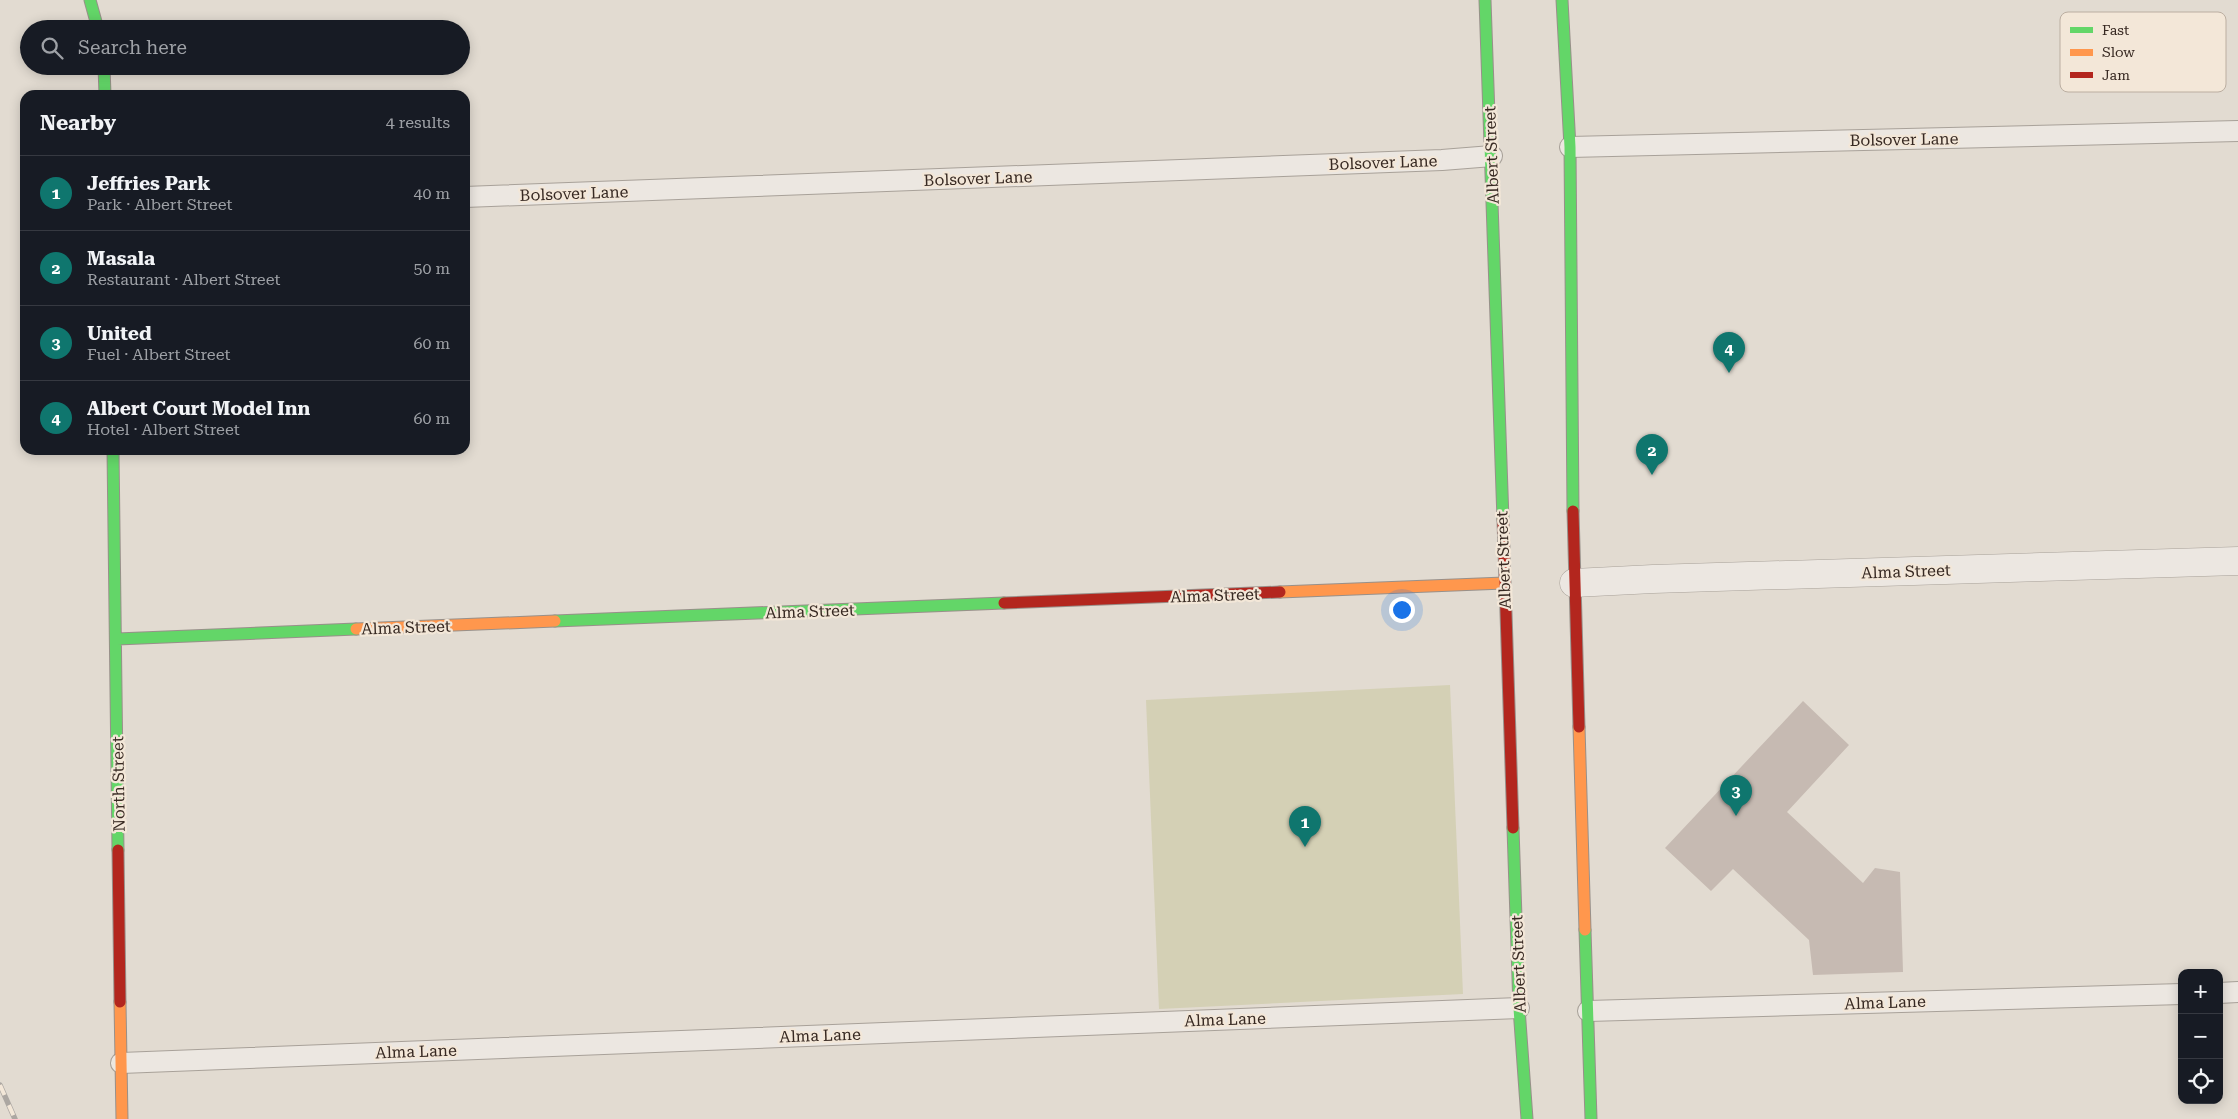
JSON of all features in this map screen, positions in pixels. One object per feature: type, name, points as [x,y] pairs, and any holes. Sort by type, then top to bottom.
[{"type":"main road","points":[[90,0],[96,20]]},
{"type":"main road","name":"Albert Street","points":[[1486,0],[1504,583],[1520,1008],[1527,1119]]},
{"type":"main road","points":[[1562,0],[1570,147],[1574,583],[1591,1119]]},
{"type":"main road","points":[[104,75],[105,90]]},
{"type":"main road","name":"North Street","points":[[113,455],[122,1119]]},
{"type":"main road","name":"Alma Street","points":[[117,639],[1504,583]]},
{"type":"street","name":"Alma Street","points":[[1574,583],[1653,578],[2238,561]]},
{"type":"lane","name":"Bolsover Lane","points":[[1570,147],[2238,131]]},
{"type":"lane","name":"Bolsover Lane","points":[[470,197],[1442,160],[1492,156]]},
{"type":"lane","points":[[2223,993],[2238,992]]},
{"type":"lane","name":"Alma Lane","points":[[1588,1011],[2178,994]]},
{"type":"lane","name":"Alma Lane","points":[[121,1063],[1520,1008]]},
{"type":"shaded area","points":[[1450,685],[1463,994],[1159,1009],[1146,700]]},
{"type":"building","points":[[1803,701],[1849,745],[1787,812],[1863,883],[1875,868],[1900,872],[1903,972],[1813,975],[1809,940],[1733,869],[1711,891],[1665,848]]},
{"type":"railway","points":[[0,1085],[15,1119]]},
{"type":"traffic: fast","points":[[90,0],[96,20]]},
{"type":"traffic: fast","points":[[1485,0],[1503,520]]},
{"type":"traffic: fast","points":[[1562,0],[1570,147],[1573,511]]},
{"type":"traffic: fast","points":[[104,75],[105,90]]},
{"type":"traffic: fast","points":[[113,455],[118,850]]},
{"type":"traffic: fast","points":[[555,621],[1004,603]]},
{"type":"traffic: fast","points":[[117,639],[356,629]]},
{"type":"traffic: fast","points":[[1513,828],[1519,1008],[1527,1119]]},
{"type":"traffic: fast","points":[[1585,930],[1591,1119]]},
{"type":"traffic: slow","points":[[1280,592],[1504,583]]},
{"type":"traffic: slow","points":[[356,629],[555,621]]},
{"type":"traffic: slow","points":[[1579,727],[1585,930]]},
{"type":"traffic: slow","points":[[120,1002],[122,1119]]},
{"type":"traffic: jam","points":[[1573,511],[1579,727]]},
{"type":"traffic: jam","points":[[1503,520],[1513,828]]},
{"type":"traffic: jam","points":[[1004,603],[1280,592]]},
{"type":"traffic: jam","points":[[118,850],[120,1002]]},
{"type":"place","name":"Albert Court Model Inn","points":[[1729,373]]},
{"type":"place","name":"Masala","points":[[1652,475]]},
{"type":"place","name":"United","points":[[1736,816]]},
{"type":"place","name":"Jeffries Park","points":[[1305,847]]}]
